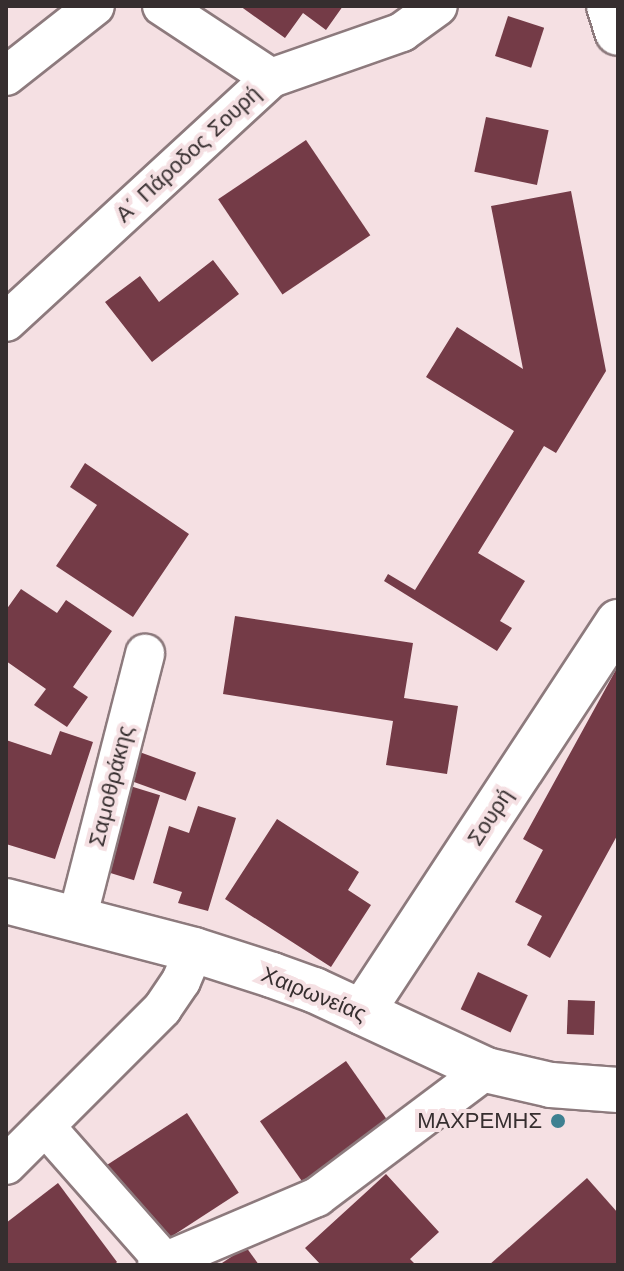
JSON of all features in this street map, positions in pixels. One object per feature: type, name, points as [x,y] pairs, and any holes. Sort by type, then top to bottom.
[{"type":"street","points":[[6,76],[95,6]]},
{"type":"street","points":[[162,6],[271,78]]},
{"type":"street","name":"Α΄ Πάροδος Σουρή","points":[[6,322],[271,78],[402,32],[438,6]]},
{"type":"street","points":[[609,6],[618,33]]},
{"type":"street","name":"Σουρή","points":[[362,1012],[618,622]]},
{"type":"street","name":"Σαμοθράκης","points":[[77,919],[145,654]]},
{"type":"street","name":"Χαιρωνείας","points":[[6,901],[194,950],[314,990],[486,1070],[551,1085],[618,1090]]},
{"type":"street","points":[[6,1165],[162,1009],[181,981],[194,950]]},
{"type":"street","points":[[45,1126],[161,1263],[317,1197],[486,1070]]},
{"type":"building","points":[[240,6],[343,6],[326,30],[303,13],[285,38]]},
{"type":"building","points":[[508,16],[544,28],[531,68],[495,56]]},
{"type":"building","points":[[486,117],[549,130],[537,185],[474,172]]},
{"type":"building","points":[[306,140],[370,235],[282,295],[218,199]]},
{"type":"building","points":[[571,191],[606,371],[556,453],[544,446],[478,553],[525,581],[500,621],[512,628],[497,651],[384,581],[388,574],[415,590],[514,431],[426,377],[457,327],[523,369],[491,206]]},
{"type":"building","points":[[213,260],[239,294],[152,362],[105,302],[140,276],[159,302]]},
{"type":"building","points":[[85,463],[189,534],[133,617],[56,566],[97,505],[70,487]]},
{"type":"building","points":[[21,589],[57,613],[66,600],[112,631],[73,687],[88,697],[67,727],[34,705],[46,689],[6,661],[6,610]]},
{"type":"building","points":[[235,616],[413,643],[404,698],[458,706],[447,774],[386,765],[393,721],[223,694]]},
{"type":"building","points":[[618,666],[618,834],[550,958],[527,945],[542,916],[515,902],[543,850],[523,839]]},
{"type":"building","points":[[60,731],[93,742],[55,859],[6,844],[6,740],[51,755]]},
{"type":"building","points":[[134,750],[196,773],[186,801],[124,778]]},
{"type":"building","points":[[117,782],[160,795],[134,880],[91,867]]},
{"type":"building","points":[[198,806],[236,818],[208,911],[178,903],[182,892],[153,883],[169,826],[189,833]]},
{"type":"building","points":[[277,819],[359,872],[348,890],[371,905],[331,967],[225,899]]},
{"type":"building","points":[[478,972],[528,995],[511,1032],[461,1009]]},
{"type":"building","points":[[568,1000],[595,1001],[594,1035],[567,1034]]},
{"type":"building","points":[[346,1061],[394,1129],[308,1189],[260,1121]]},
{"type":"building","points":[[187,1113],[239,1193],[159,1244],[107,1165]]},
{"type":"building","points":[[386,1174],[439,1232],[410,1259],[416,1265],[321,1265],[305,1248]]},
{"type":"building","points":[[587,1178],[618,1213],[618,1265],[489,1265]]},
{"type":"building","points":[[58,1183],[117,1262],[114,1265],[6,1265],[6,1223]]},
{"type":"building","points":[[246,1247],[259,1265],[219,1265]]},
{"type":"place","name":"ΜΑΧΡΕΜΗΣ","points":[[558,1121]]}]
